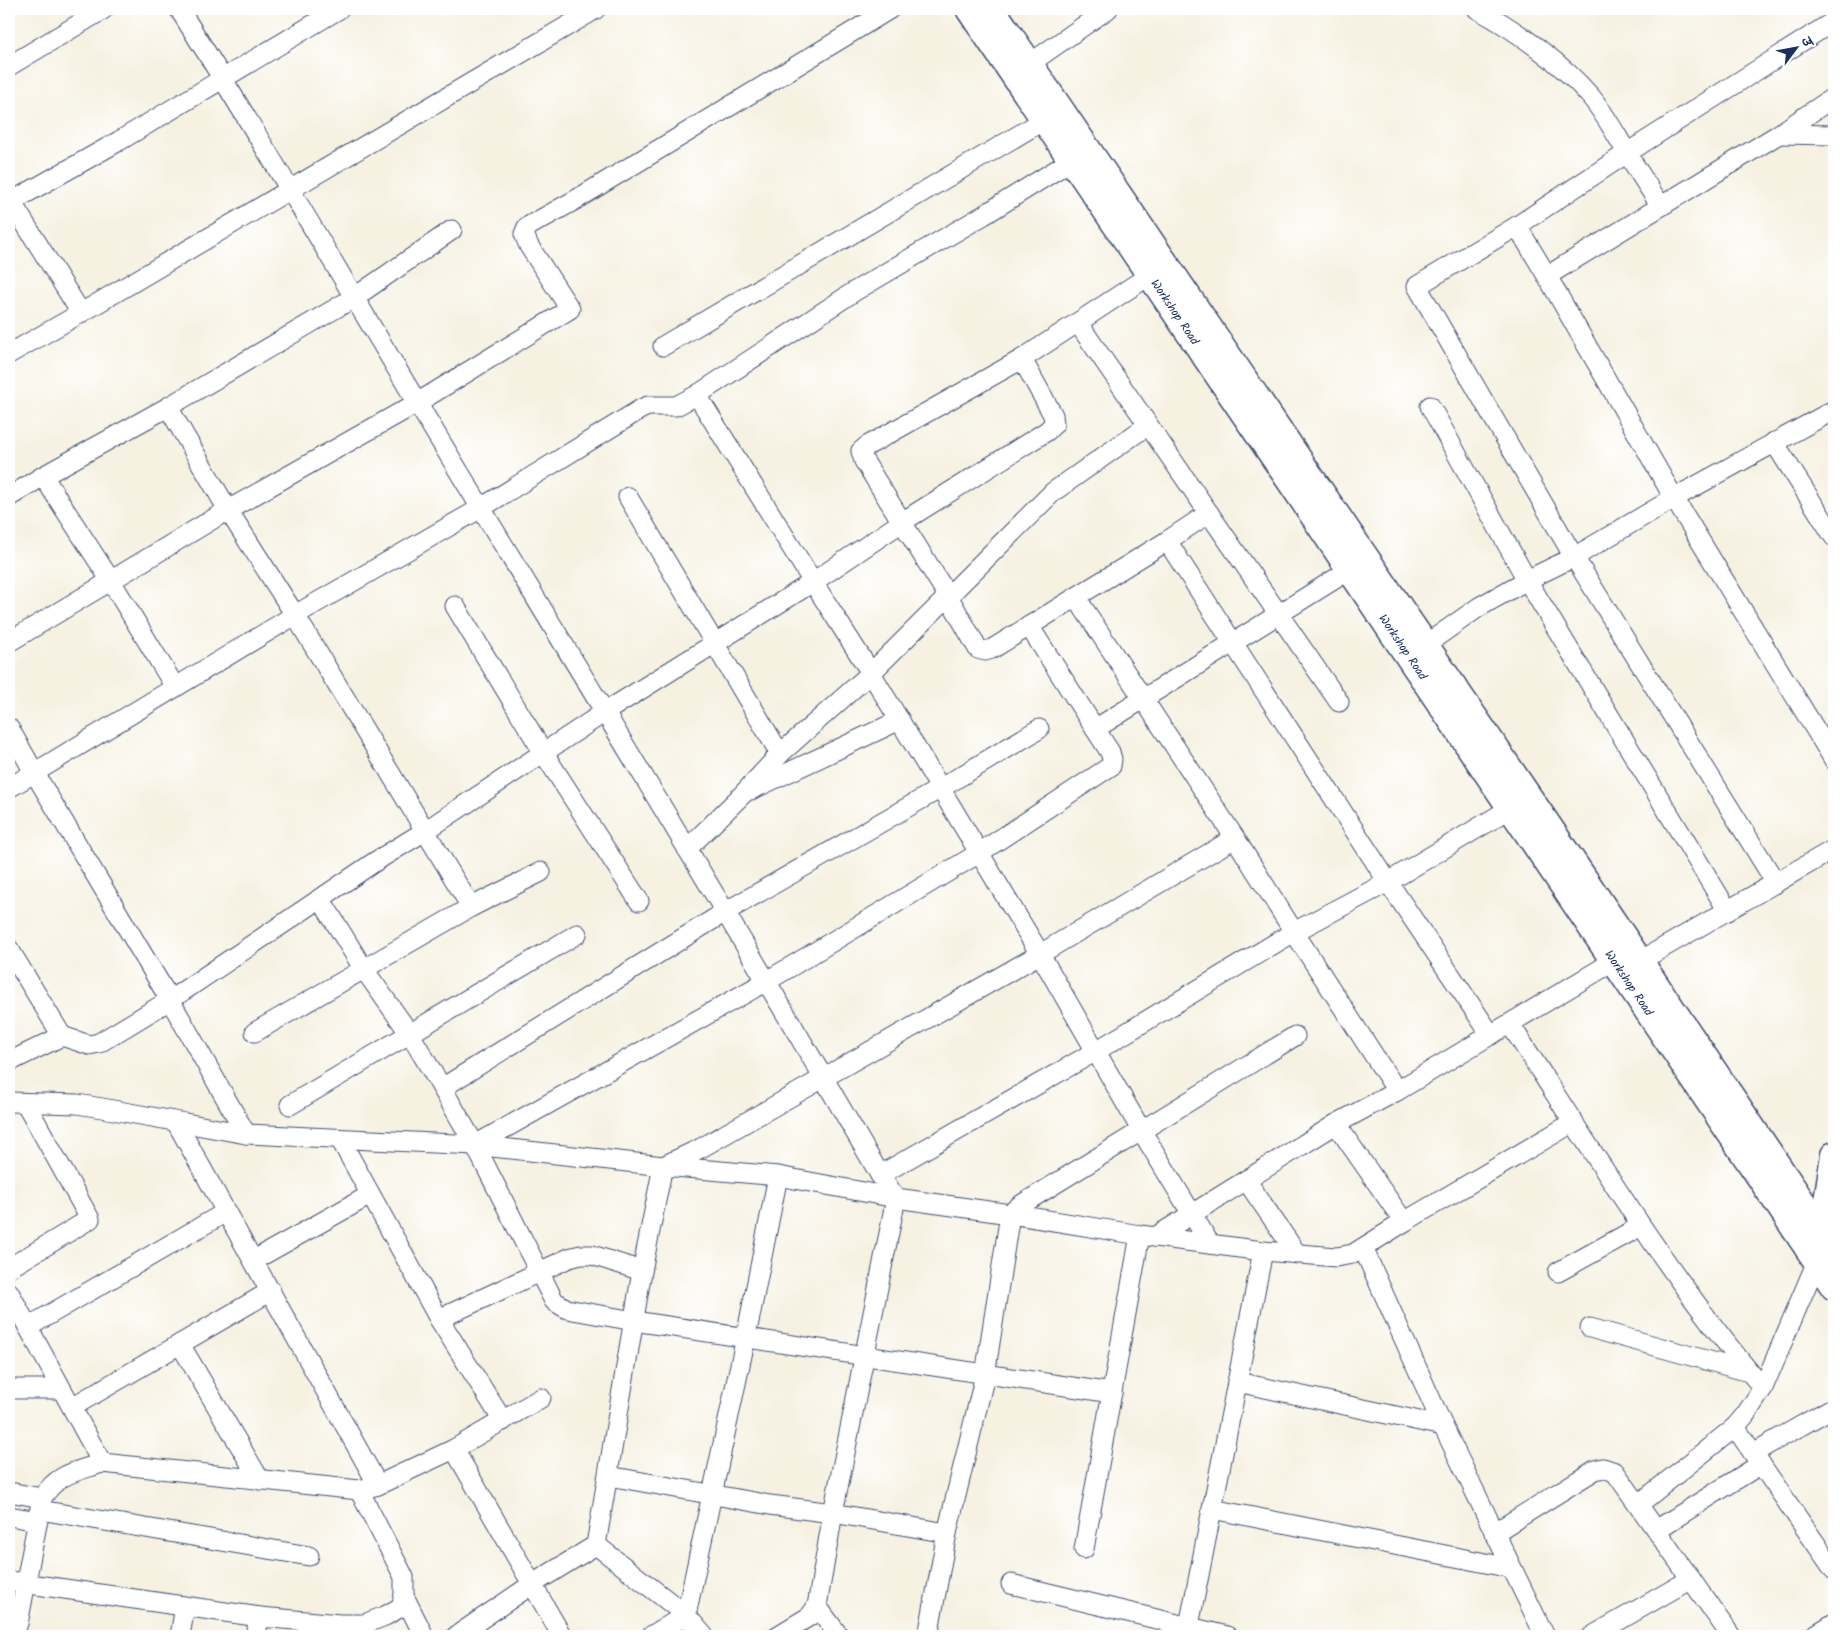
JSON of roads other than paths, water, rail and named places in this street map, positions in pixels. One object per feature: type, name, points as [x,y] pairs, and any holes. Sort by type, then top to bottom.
[{"type":"main road","name":"Workshop Road","points":[[969,9],[1150,275],[1359,565],[1425,645],[1640,961],[1825,1248],[1834,1287]]},
{"type":"main road","name":"Workshop Road","points":[[992,9],[1359,565],[1511,808],[1614,961],[1825,1248]]},
{"type":"main road","points":[[1825,1248],[1834,1155]]},
{"type":"street","points":[[9,66],[104,9]]},
{"type":"street","points":[[179,9],[290,189],[417,403],[766,980],[880,1175],[896,1198],[833,1513],[817,1606],[810,1616],[777,1636]]},
{"type":"street","points":[[81,313],[10,201],[119,141],[339,9]]},
{"type":"street","points":[[9,354],[596,9]]},
{"type":"street","points":[[9,642],[228,510],[417,403],[570,309],[529,246],[524,234],[527,227],[577,199],[890,9]]},
{"type":"street","points":[[1030,64],[1089,14],[1108,9]]},
{"type":"street","points":[[1477,9],[1499,20],[1573,78],[1591,97],[1606,117],[1661,206]]},
{"type":"street","points":[[1776,883],[1574,557],[1417,286],[1517,226],[1834,20]]},
{"type":"street","points":[[1547,276],[1779,134],[1834,97]]},
{"type":"street","points":[[663,346],[1044,120]]},
{"type":"street","points":[[1779,134],[1834,135]]},
{"type":"street","points":[[9,788],[295,615],[481,508],[641,409],[648,406],[676,406],[697,395],[855,291],[984,215],[1072,160]]},
{"type":"street","points":[[1517,226],[1674,498],[1834,760]]},
{"type":"street","points":[[9,497],[43,476],[168,408],[354,297],[452,230]]},
{"type":"street","points":[[1150,275],[1022,359],[861,451],[864,461],[948,596],[978,649],[985,651],[1167,541],[1209,513]]},
{"type":"street","points":[[1078,322],[1340,702]]},
{"type":"street","points":[[9,949],[62,1036],[89,1045],[99,1043],[170,1000],[320,898],[605,712],[1047,431],[1054,424],[1050,408],[1022,359]]},
{"type":"street","points":[[697,395],[812,582],[900,720],[1210,1244]]},
{"type":"street","points":[[1430,406],[1527,580],[1728,911]]},
{"type":"street","points":[[168,408],[228,510],[295,615],[471,907]]},
{"type":"street","points":[[1425,645],[1479,607],[1527,580],[1574,557],[1674,498],[1834,410]]},
{"type":"street","points":[[687,849],[743,794],[780,754],[871,673],[1053,492],[1148,425]]},
{"type":"street","points":[[1774,442],[1834,536]]},
{"type":"street","points":[[43,476],[111,581],[175,687]]},
{"type":"street","points":[[628,497],[780,754]]},
{"type":"street","points":[[1167,541],[1388,882],[1491,1035]]},
{"type":"street","points":[[1095,729],[1359,565]]},
{"type":"street","points":[[1076,597],[1235,838],[1397,1091]]},
{"type":"street","points":[[455,606],[638,901]]},
{"type":"street","points":[[474,1145],[766,980],[979,853],[1111,766],[1110,752],[1029,626]]},
{"type":"street","points":[[743,794],[900,720]]},
{"type":"street","points":[[9,728],[170,1000],[246,1134]]},
{"type":"street","points":[[442,1088],[725,912],[941,788],[1039,729]]},
{"type":"street","points":[[880,1175],[1096,1051],[1294,932],[1388,882],[1511,808]]},
{"type":"street","points":[[663,1166],[700,1148],[1040,954],[1235,838]]},
{"type":"street","points":[[1640,961],[1834,849]]},
{"type":"street","points":[[255,1032],[471,907],[541,872]]},
{"type":"street","points":[[320,898],[363,968],[410,1034],[442,1088],[474,1145],[554,1301],[560,1306],[567,1309],[634,1321],[1112,1394]]},
{"type":"street","points":[[290,1105],[576,934]]},
{"type":"street","points":[[1147,1236],[1192,1215],[1336,1124],[1397,1091],[1614,961]]},
{"type":"street","points":[[1510,1024],[1641,1226],[1749,1372],[1763,1388]]},
{"type":"street","points":[[9,1062],[62,1036]]},
{"type":"street","points":[[928,1636],[946,1532],[985,1375],[1010,1214],[1019,1206],[1295,1036]]},
{"type":"street","points":[[17,1103],[77,1104],[246,1134],[474,1145],[663,1166],[778,1176],[896,1198],[1147,1236],[1263,1251],[1336,1257],[1353,1254],[1574,1122]]},
{"type":"street","points":[[9,1268],[90,1219],[17,1103]]},
{"type":"street","points":[[176,1122],[378,1485]]},
{"type":"street","points":[[1336,1124],[1404,1222]]},
{"type":"street","points":[[340,1139],[439,1320],[503,1421]]},
{"type":"street","points":[[456,1636],[531,1585],[596,1545],[642,1271],[663,1166]]},
{"type":"street","points":[[651,1636],[686,1615],[746,1337],[778,1176]]},
{"type":"street","points":[[1246,1180],[1297,1254]]},
{"type":"street","points":[[254,1260],[370,1195]]},
{"type":"street","points":[[28,1328],[226,1212]]},
{"type":"street","points":[[1558,1272],[1641,1226]]},
{"type":"street","points":[[1084,1549],[1112,1394],[1147,1236]]},
{"type":"street","points":[[1363,1248],[1443,1426],[1544,1636]]},
{"type":"street","points":[[1639,1504],[1735,1426],[1746,1414],[1763,1388],[1825,1248]]},
{"type":"street","points":[[1188,1632],[1263,1251]]},
{"type":"street","points":[[439,1320],[569,1258],[581,1255],[592,1255],[642,1271]]},
{"type":"street","points":[[72,1407],[271,1291]]},
{"type":"street","points":[[9,1292],[102,1463]]},
{"type":"street","points":[[1590,1328],[1749,1372]]},
{"type":"street","points":[[180,1344],[260,1480]]},
{"type":"street","points":[[1237,1382],[1443,1426]]},
{"type":"street","points":[[9,1389],[62,1389]]},
{"type":"street","points":[[18,1624],[17,1582],[40,1510],[51,1486],[63,1476],[102,1463],[359,1490],[378,1485],[454,1450],[541,1398]]},
{"type":"street","points":[[1656,1530],[1834,1407]]},
{"type":"street","points":[[1735,1426],[1834,1570]]},
{"type":"street","points":[[454,1450],[562,1636]]},
{"type":"street","points":[[1494,1533],[1595,1470],[1603,1468],[1615,1472],[1731,1636]]},
{"type":"street","points":[[609,1476],[770,1505],[833,1513],[946,1532]]},
{"type":"street","points":[[17,1582],[260,1617],[364,1624],[401,1607],[404,1596],[404,1578],[359,1490]]},
{"type":"street","points":[[9,1492],[40,1510],[309,1556]]},
{"type":"street","points":[[1212,1509],[1511,1568]]},
{"type":"street","points":[[9,1516],[40,1510]]},
{"type":"street","points":[[596,1545],[686,1615],[704,1636]]},
{"type":"street","points":[[1592,1636],[1691,1579]]},
{"type":"street","points":[[1011,1584],[1188,1632],[1228,1636]]},
{"type":"street","points":[[404,1596],[424,1636]]},
{"type":"street","points":[[180,1636],[184,1606]]},
{"type":"street","points":[[817,1606],[839,1636]]},
{"type":"street","points":[[255,1636],[260,1617]]},
{"type":"street","points":[[1813,1636],[1834,1623]]}]
